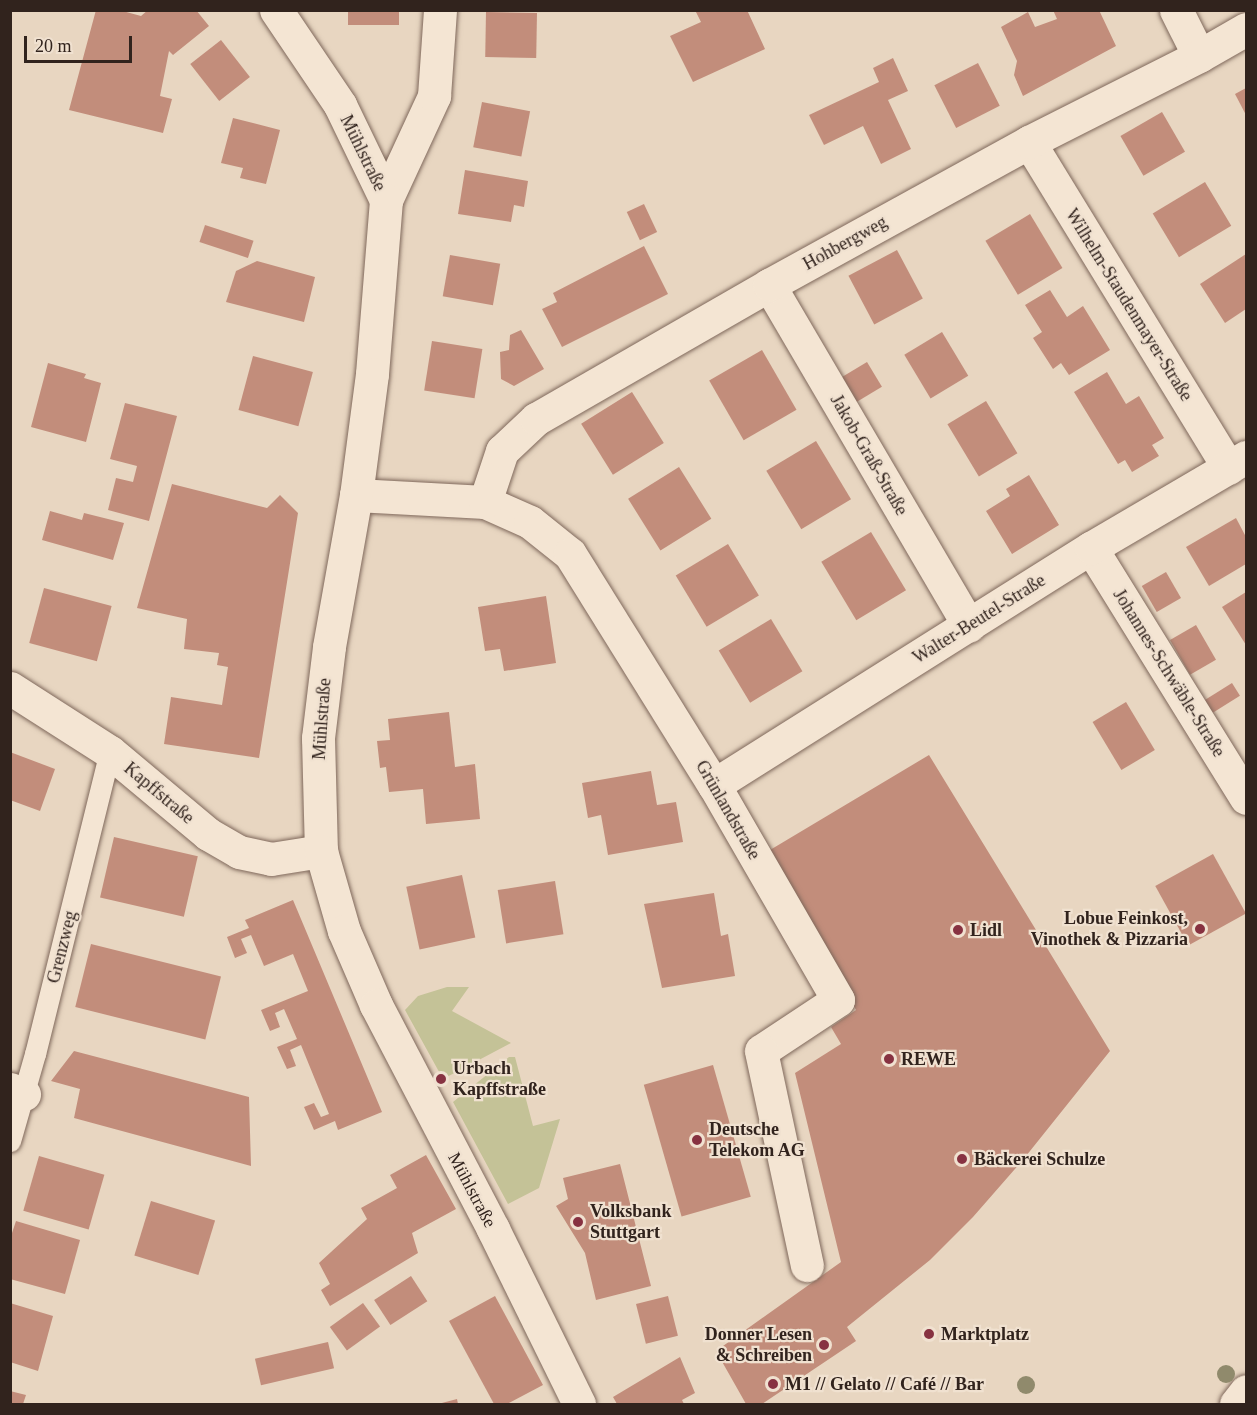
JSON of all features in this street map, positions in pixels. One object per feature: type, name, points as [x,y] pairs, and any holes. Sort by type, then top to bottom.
[{"type":"street","name":"Mühlstraße","points":[[276,10],[340,105],[386,200],[372,374],[356,495],[328,647],[318,738],[321,851],[344,931],[376,1005],[493,1229],[579,1404]]},
{"type":"street","points":[[386,200],[434,96],[440,10]]},
{"type":"street","points":[[1176,10],[1199,56]]},
{"type":"street","name":"Hohbergweg","points":[[485,502],[502,452],[536,419],[769,285],[1029,142],[1199,56],[1246,29]]},
{"type":"street","name":"Wilhelm-Staudenmayer-Straße","points":[[1029,142],[1238,462]]},
{"type":"street","name":"Jakob-Graß-Straße","points":[[769,285],[969,626]]},
{"type":"street","name":"Walter-Beutel-Straße","points":[[714,784],[1091,548],[1238,462]]},
{"type":"street","name":"Grünlandstraße","points":[[356,495],[485,502],[530,522],[570,555],[714,784],[838,1000],[761,1051],[807,1265]]},
{"type":"street","name":"Johannes-Schwäble-Straße","points":[[1091,548],[1246,798]]},
{"type":"street","name":"Kapffstraße","points":[[10,688],[110,752],[208,834],[240,852],[271,860],[321,851]]},
{"type":"street","points":[[1236,1404],[1246,1392]]},
{"type":"lane","name":"Grenzweg","points":[[10,1141],[17,1091],[110,752]]},
{"type":"shaded area","points":[[447,987],[469,987],[452,1011],[511,1043],[443,1079],[405,1010],[418,996]]},
{"type":"shaded area","points":[[509,1057],[515,1057],[533,1126],[560,1119],[539,1188],[508,1204],[453,1102]]},
{"type":"building","points":[[96,10],[119,10],[141,16],[148,10],[196,10],[209,26],[173,55],[169,51],[160,96],[172,99],[163,133],[69,110]]},
{"type":"building","points":[[348,10],[399,10],[399,25],[348,25]]},
{"type":"building","points":[[695,10],[747,10],[765,49],[693,82],[670,36],[701,22]]},
{"type":"building","points":[[1053,10],[1099,10],[1116,46],[1023,96],[1014,75],[1017,61],[1001,27],[1028,12],[1035,27],[1057,19]]},
{"type":"building","points":[[486,12],[537,13],[536,58],[485,57]]},
{"type":"building","points":[[221,40],[250,77],[219,101],[190,64]]},
{"type":"building","points":[[893,58],[908,91],[888,100],[911,149],[881,164],[863,126],[824,145],[809,115],[879,82],[873,68]]},
{"type":"building","points":[[978,63],[1000,106],[956,128],[934,85]]},
{"type":"building","points":[[1246,88],[1246,115],[1235,94]]},
{"type":"building","points":[[482,102],[530,111],[521,157],[473,147]]},
{"type":"building","points":[[1162,112],[1185,152],[1143,176],[1120,136]]},
{"type":"building","points":[[233,118],[280,130],[266,184],[240,178],[243,168],[221,163]]},
{"type":"building","points":[[465,170],[528,181],[524,207],[514,205],[511,222],[458,214]]},
{"type":"building","points":[[1205,182],[1231,226],[1179,257],[1153,213]]},
{"type":"building","points":[[644,204],[657,232],[640,240],[627,212]]},
{"type":"building","points":[[1030,214],[1062,268],[1018,295],[985,241]]},
{"type":"building","points":[[205,225],[254,241],[248,258],[199,242]]},
{"type":"building","points":[[644,246],[668,294],[562,347],[542,309],[557,302],[553,293]]},
{"type":"building","points":[[897,250],[923,299],[874,324],[848,276]]},
{"type":"building","points":[[1246,254],[1246,309],[1225,323],[1200,284]]},
{"type":"building","points":[[450,255],[500,264],[493,305],[443,296]]},
{"type":"building","points":[[257,261],[315,277],[304,322],[226,302],[236,271]]},
{"type":"building","points":[[1050,290],[1067,317],[1083,306],[1110,350],[1069,375],[1061,363],[1053,369],[1033,338],[1042,332],[1025,305]]},
{"type":"building","points":[[521,330],[544,369],[514,386],[501,379],[500,352],[509,350],[510,335]]},
{"type":"building","points":[[942,332],[968,376],[931,398],[904,355]]},
{"type":"building","points":[[432,341],[482,349],[475,398],[424,390]]},
{"type":"building","points":[[762,350],[797,410],[744,440],[709,381]]},
{"type":"building","points":[[253,356],[313,372],[298,426],[239,410]]},
{"type":"building","points":[[867,362],[882,387],[854,404],[839,379]]},
{"type":"building","points":[[48,363],[86,374],[84,378],[101,383],[86,442],[31,427]]},
{"type":"building","points":[[1107,372],[1126,404],[1139,396],[1164,438],[1152,445],[1159,456],[1132,472],[1125,460],[1118,464],[1074,392]]},
{"type":"building","points":[[632,392],[664,443],[613,475],[581,424]]},
{"type":"building","points":[[986,401],[1017,453],[979,476],[947,424]]},
{"type":"building","points":[[125,403],[177,416],[149,521],[108,510],[116,478],[133,482],[137,466],[110,459]]},
{"type":"building","points":[[816,441],[851,499],[801,529],[766,471]]},
{"type":"building","points":[[679,467],[711,519],[660,551],[628,499]]},
{"type":"building","points":[[1029,475],[1059,525],[1012,554],[986,511],[1010,496],[1006,489]]},
{"type":"building","points":[[172,484],[267,508],[280,495],[298,513],[259,758],[164,744],[171,697],[222,705],[228,667],[217,665],[219,653],[184,649],[187,619],[137,608]]},
{"type":"building","points":[[50,511],[82,520],[84,513],[124,523],[113,560],[42,540]]},
{"type":"building","points":[[1236,518],[1246,537],[1246,564],[1209,586],[1186,547]]},
{"type":"building","points":[[871,532],[906,590],[856,620],[821,562]]},
{"type":"building","points":[[728,544],[759,595],[707,627],[676,575]]},
{"type":"building","points":[[1166,572],[1181,598],[1157,612],[1142,586]]},
{"type":"building","points":[[44,588],[112,606],[97,661],[29,643]]},
{"type":"building","points":[[1246,592],[1246,645],[1222,607]]},
{"type":"building","points":[[546,596],[556,663],[504,671],[500,649],[485,651],[478,607]]},
{"type":"building","points":[[771,619],[802,671],[750,703],[719,650]]},
{"type":"building","points":[[1196,625],[1216,660],[1190,675],[1170,640]]},
{"type":"building","points":[[1232,683],[1240,696],[1213,713],[1205,700]]},
{"type":"building","points":[[1126,702],[1155,750],[1121,770],[1093,722]]},
{"type":"building","points":[[449,712],[455,767],[475,764],[480,819],[426,824],[423,789],[389,792],[386,767],[380,768],[377,741],[390,740],[388,719]]},
{"type":"building","points":[[10,752],[55,769],[40,811],[10,800]]},
{"type":"building","points":[[929,755],[1110,1051],[1022,1161],[973,1217],[930,1260],[847,1327],[856,1341],[762,1404],[746,1404],[716,1351],[841,1262],[795,1073],[841,1044],[831,1027],[856,1010],[765,853]]},
{"type":"building","points":[[651,771],[657,805],[676,802],[683,842],[608,855],[601,815],[588,818],[582,783]]},
{"type":"building","points":[[114,837],[198,856],[184,917],[100,897]]},
{"type":"building","points":[[1213,854],[1246,913],[1188,945],[1155,886]]},
{"type":"building","points":[[462,875],[475,938],[420,949],[406,887]]},
{"type":"building","points":[[555,881],[563,934],[506,943],[498,890]]},
{"type":"building","points":[[714,893],[721,936],[728,934],[735,976],[662,988],[644,904]]},
{"type":"building","points":[[293,900],[382,1112],[338,1130],[335,1121],[314,1130],[304,1107],[314,1103],[321,1117],[329,1114],[301,1045],[290,1050],[296,1066],[287,1069],[277,1047],[297,1039],[284,1009],[275,1013],[280,1027],[270,1031],[261,1010],[308,991],[293,954],[264,966],[251,935],[241,939],[247,953],[235,958],[227,937],[249,928],[245,920]]},
{"type":"building","points":[[91,944],[221,976],[205,1039],[75,1007]]},
{"type":"building","points":[[74,1051],[249,1097],[251,1166],[74,1118],[80,1089],[51,1081]]},
{"type":"building","name":"Deutsche Telekom AG","points":[[713,1065],[751,1197],[682,1217],[644,1085]]},
{"type":"building","points":[[426,1155],[456,1209],[412,1233],[418,1253],[330,1306],[321,1290],[330,1284],[319,1263],[367,1219],[361,1208],[397,1188],[390,1175]]},
{"type":"building","points":[[39,1156],[104,1175],[89,1230],[23,1211]]},
{"type":"building","points":[[620,1164],[651,1286],[596,1300],[585,1253],[556,1206],[568,1199],[563,1178]]},
{"type":"building","points":[[151,1201],[215,1221],[198,1275],[134,1256]]},
{"type":"building","points":[[16,1221],[80,1240],[65,1294],[10,1279],[10,1239]]},
{"type":"building","points":[[411,1276],[427,1301],[390,1325],[374,1300]]},
{"type":"building","points":[[495,1296],[543,1385],[507,1404],[494,1404],[449,1321]]},
{"type":"building","points":[[668,1296],[678,1336],[646,1344],[636,1304]]},
{"type":"building","points":[[10,1303],[53,1316],[38,1371],[10,1362]]},
{"type":"building","points":[[363,1303],[380,1326],[347,1351],[330,1327]]},
{"type":"building","points":[[328,1342],[334,1368],[261,1385],[255,1359]]},
{"type":"building","points":[[680,1357],[695,1393],[682,1400],[684,1404],[617,1404],[613,1397]]},
{"type":"building","points":[[10,1391],[26,1395],[23,1404],[10,1404]]},
{"type":"building","points":[[457,1399],[458,1404],[438,1404]]},
{"type":"place","name":"Lobue Feinkost, Vinothek & Pizzaria","points":[[1200,929]]},
{"type":"place","name":"Lidl","points":[[958,930]]},
{"type":"place","name":"REWE","points":[[889,1059]]},
{"type":"place","name":"Urbach Kapffstraße","points":[[441,1079]]},
{"type":"place","name":"Deutsche Telekom AG","points":[[697,1140]]},
{"type":"place","name":"Bäckerei Schulze","points":[[962,1159]]},
{"type":"place","name":"Volksbank Stuttgart","points":[[578,1222]]},
{"type":"place","name":"Marktplatz","points":[[929,1334]]},
{"type":"place","name":"Donner Lesen & Schreiben","points":[[824,1345]]},
{"type":"place","name":"M1 // Gelato // Café // Bar","points":[[773,1384]]}]
